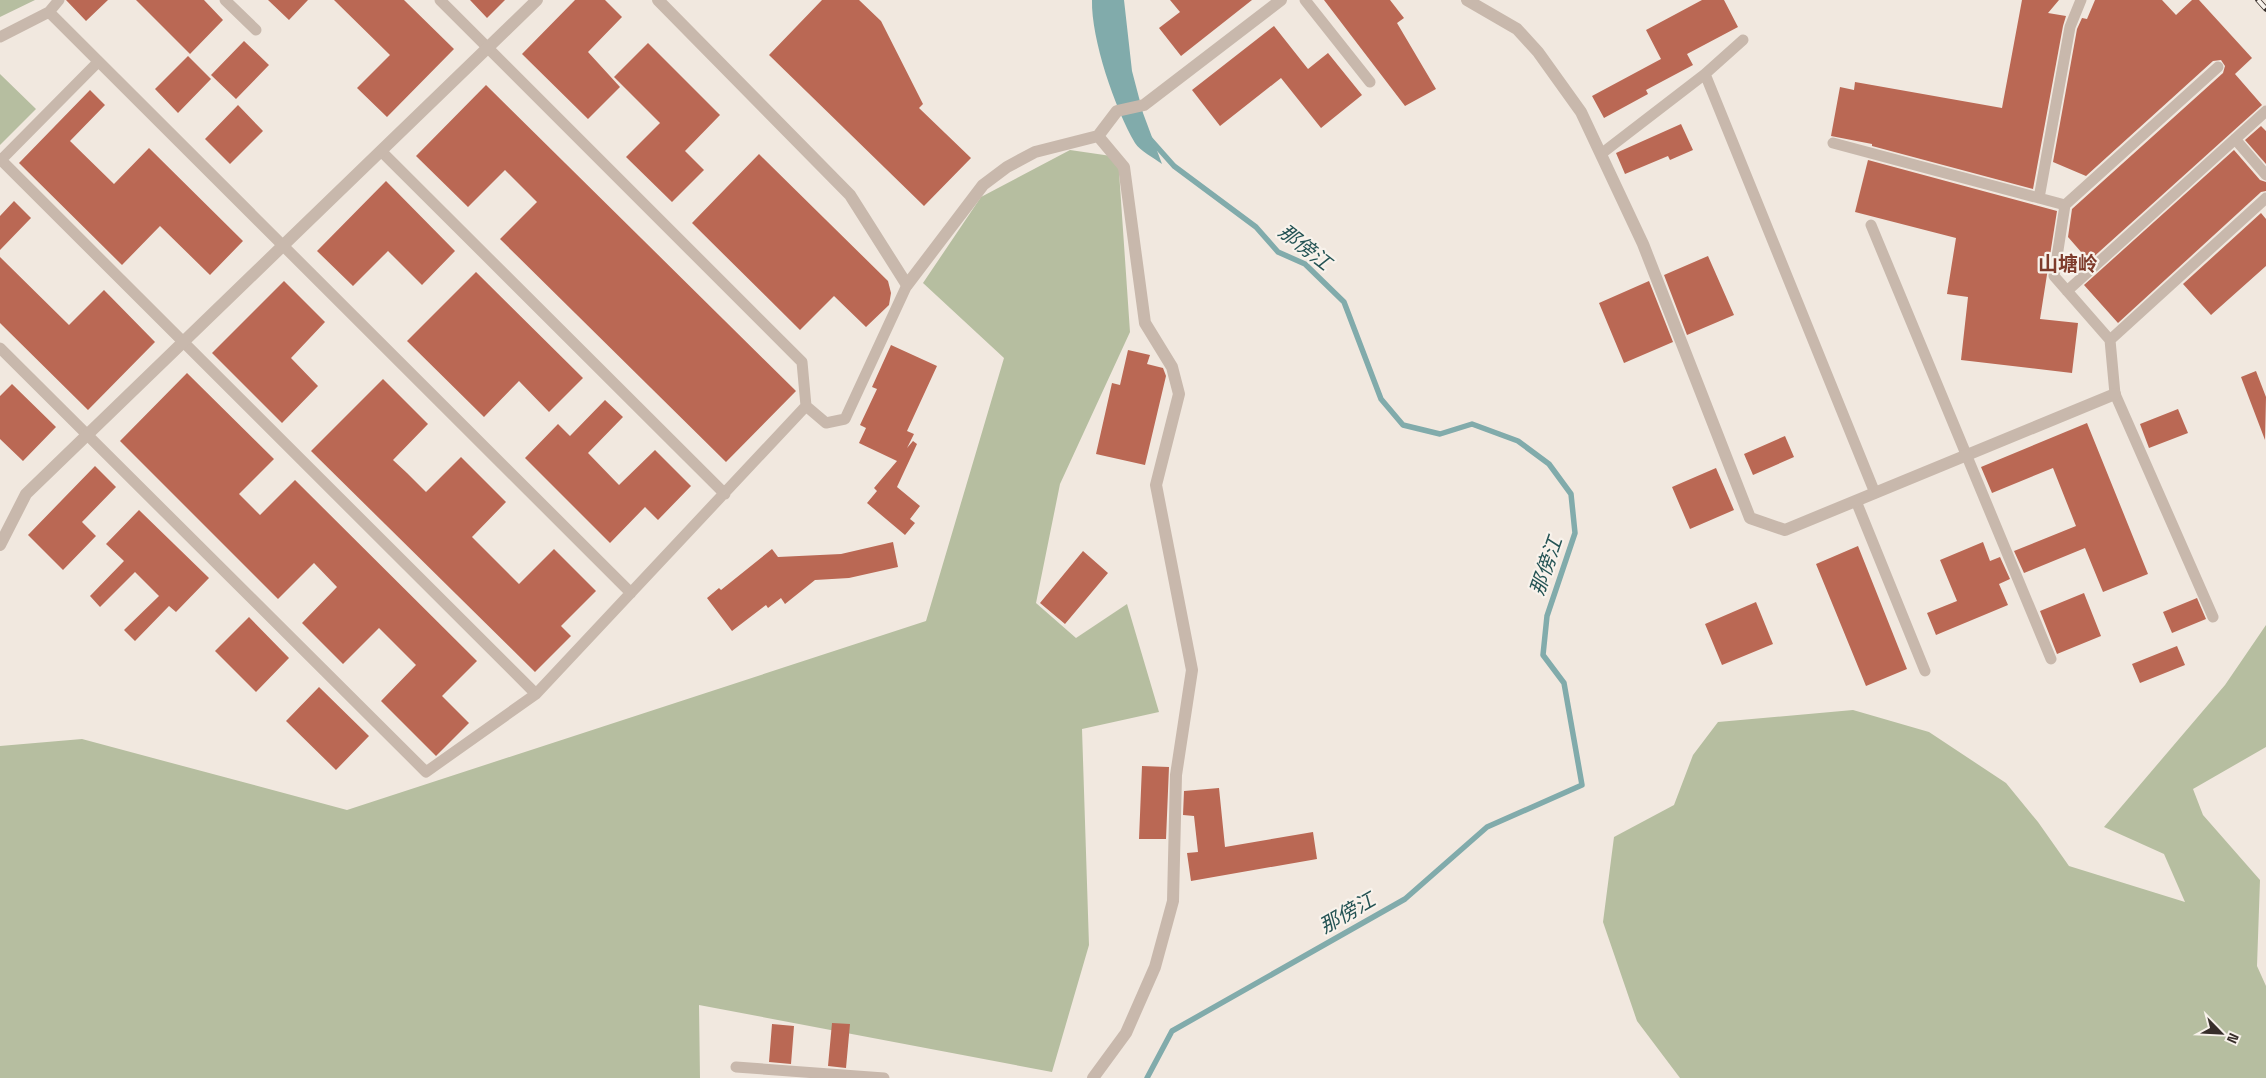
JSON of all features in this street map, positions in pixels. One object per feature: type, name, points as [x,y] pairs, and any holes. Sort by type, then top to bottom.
[{"type":"street","points":[[0,545],[26,494],[537,0]]},
{"type":"street","points":[[658,0],[850,195],[907,285],[984,185],[1007,167],[1035,152],[1098,136],[1117,111],[1144,105],[1281,0]]},
{"type":"street","points":[[1467,0],[1517,29],[1538,52],[1581,112],[1643,244],[1750,518],[1785,530],[2115,394]]},
{"type":"street","points":[[1093,1078],[1126,1033],[1155,967],[1173,901],[1176,775],[1192,670],[1156,485],[1179,394],[1172,367],[1144,323],[1124,167],[1098,136]]},
{"type":"lane","points":[[0,37],[49,12],[59,0]]},
{"type":"lane","points":[[226,0],[256,30]]},
{"type":"lane","points":[[440,0],[802,362],[806,406],[826,422],[845,419],[907,285]]},
{"type":"lane","points":[[1305,0],[1370,82]]},
{"type":"lane","points":[[2039,198],[2070,26],[2081,0]]},
{"type":"lane","points":[[49,12],[631,593]]},
{"type":"lane","points":[[1601,154],[1706,74],[1743,40]]},
{"type":"lane","points":[[98,62],[1,161],[536,694]]},
{"type":"lane","points":[[2213,616],[2115,394],[2110,340],[2054,276],[2065,205],[2218,67]]},
{"type":"lane","points":[[1706,74],[1875,493]]},
{"type":"lane","points":[[2067,291],[2266,111]]},
{"type":"lane","points":[[2235,139],[2266,174]]},
{"type":"lane","points":[[1833,143],[2065,205]]},
{"type":"lane","points":[[381,151],[725,494]]},
{"type":"lane","points":[[2110,340],[2266,198]]},
{"type":"lane","points":[[1871,225],[2051,660]]},
{"type":"lane","points":[[0,348],[426,772],[536,694],[806,406]]},
{"type":"lane","points":[[1856,501],[1925,671]]},
{"type":"lane","points":[[736,1067],[884,1078]]},
{"type":"green space","points":[[0,0],[35,0],[0,17]]},
{"type":"green space","points":[[0,74],[36,109],[0,145]]},
{"type":"green space","points":[[1070,150],[1118,157],[1130,332],[1060,484],[1036,603],[1076,638],[1127,604],[1159,712],[1082,729],[1089,945],[1052,1072],[699,1005],[700,1078],[0,1078],[0,746],[82,739],[347,810],[926,621],[1004,358],[923,283],[981,197]]},
{"type":"green space","points":[[2266,625],[2266,747],[2193,789],[2203,815],[2260,880],[2257,966],[2266,986],[2266,1078],[1680,1078],[1637,1021],[1603,922],[1614,837],[1674,805],[1693,755],[1718,722],[1853,710],[1929,732],[2006,783],[2038,822],[2069,866],[2185,902],[2164,854],[2104,827],[2225,685]]},
{"type":"water","points":[[1092,0],[1124,0],[1132,71],[1143,113],[1162,164],[1137,146],[1127,129],[1112,93],[1100,53],[1095,34]]},
{"type":"building","points":[[66,0],[108,0],[86,21]]},
{"type":"building","points":[[136,0],[204,0],[223,20],[190,54]]},
{"type":"building","points":[[268,0],[308,0],[289,20]]},
{"type":"building","points":[[334,0],[404,0],[454,49],[387,117],[357,88],[390,55]]},
{"type":"building","points":[[470,0],[505,0],[487,18]]},
{"type":"building","points":[[575,0],[605,0],[622,17],[588,52],[620,87],[588,119],[522,54]]},
{"type":"building","points":[[822,0],[859,0],[881,21],[923,104],[919,108],[971,158],[924,206],[769,55]]},
{"type":"building","points":[[1170,0],[1252,0],[1181,56],[1159,28],[1180,12]]},
{"type":"building","points":[[1324,0],[1390,0],[1404,18],[1397,23],[1436,89],[1405,106]]},
{"type":"building","points":[[1702,0],[1724,0],[1738,27],[1687,54],[1693,65],[1646,90],[1648,94],[1604,118],[1592,96],[1661,59],[1646,30]]},
{"type":"building","points":[[2022,0],[2059,0],[2048,13],[2066,16],[2033,189],[1872,146],[1872,144],[1831,136],[1840,87],[1854,90],[1855,82],[2002,108]]},
{"type":"building","points":[[2095,0],[2162,0],[2176,15],[2192,0],[2199,0],[2252,58],[2235,74],[2262,105],[2089,261],[2068,237],[2072,209],[2223,73],[2225,66],[2221,60],[2213,61],[2086,176],[2053,162],[2077,29],[2082,18],[2087,19]]},
{"type":"building","points":[[1274,26],[1308,69],[1328,53],[1362,95],[1321,128],[1281,78],[1220,126],[1192,90]]},
{"type":"building","points":[[244,41],[269,65],[236,99],[211,75]]},
{"type":"building","points":[[648,43],[720,115],[685,151],[704,170],[672,202],[626,157],[660,123],[614,77]]},
{"type":"building","points":[[188,56],[211,79],[178,113],[155,89]]},
{"type":"building","points":[[486,85],[796,391],[726,462],[500,239],[537,202],[505,170],[468,207],[416,156]]},
{"type":"building","points":[[90,90],[105,105],[70,141],[114,184],[149,148],[243,241],[210,275],[160,226],[122,265],[19,163]]},
{"type":"building","points":[[238,105],[263,131],[230,164],[205,139]]},
{"type":"building","points":[[1681,124],[1693,150],[1670,160],[1668,156],[1625,174],[1616,153]]},
{"type":"building","points":[[2261,126],[2266,131],[2266,164],[2245,140]]},
{"type":"building","points":[[2234,150],[2260,180],[2266,182],[2266,191],[2261,192],[2118,323],[2084,285]]},
{"type":"building","points":[[759,154],[888,281],[891,293],[889,305],[866,327],[834,296],[800,330],[692,223]]},
{"type":"building","points":[[1868,160],[2057,211],[2040,319],[2078,323],[2072,373],[1961,360],[1968,297],[1947,294],[1956,238],[1855,212]]},
{"type":"building","points":[[386,181],[455,251],[422,285],[388,251],[353,286],[317,251]]},
{"type":"building","points":[[14,201],[31,218],[0,250],[0,216]]},
{"type":"building","points":[[2261,213],[2266,219],[2266,266],[2211,315],[2183,284]]},
{"type":"building","points":[[1708,256],[1734,315],[1687,335],[1664,275]]},
{"type":"building","points":[[0,257],[69,325],[104,290],[155,342],[88,410],[0,323]]},
{"type":"building","points":[[476,272],[583,378],[549,412],[519,381],[484,417],[407,341]]},
{"type":"building","points":[[284,281],[325,322],[291,358],[318,386],[282,423],[212,353]]},
{"type":"building","points":[[1649,281],[1673,342],[1624,363],[1599,303]]},
{"type":"building","points":[[891,345],[937,366],[907,431],[914,434],[907,448],[913,441],[917,444],[897,487],[920,506],[910,519],[915,523],[905,535],[867,503],[877,491],[874,488],[897,461],[859,443],[866,428],[860,425],[877,389],[872,387]]},
{"type":"building","points":[[1128,350],[1150,355],[1147,364],[1163,368],[1166,376],[1145,465],[1096,454],[1112,383],[1120,385]]},
{"type":"building","points":[[2256,371],[2266,397],[2265,440],[2241,377]]},
{"type":"building","points":[[187,373],[274,459],[239,494],[260,515],[295,480],[477,661],[442,696],[469,723],[436,756],[381,701],[416,665],[379,628],[343,664],[302,623],[337,587],[314,563],[278,599],[120,441]]},
{"type":"building","points":[[383,379],[428,424],[393,460],[426,492],[461,457],[506,502],[472,537],[519,584],[554,549],[596,591],[561,626],[571,636],[535,672],[311,451]]},
{"type":"building","points":[[12,384],[56,427],[23,461],[0,439],[0,396]]},
{"type":"building","points":[[605,400],[623,417],[588,453],[619,485],[655,450],[691,486],[658,520],[645,507],[610,543],[525,458],[558,424],[570,436]]},
{"type":"building","points":[[2178,409],[2188,433],[2149,448],[2140,424]]},
{"type":"building","points":[[2087,423],[2148,574],[2103,592],[2085,548],[2024,573],[2014,551],[2076,526],[2053,468],[1992,493],[1981,467]]},
{"type":"building","points":[[1785,436],[1794,457],[1753,475],[1744,454]]},
{"type":"building","points":[[95,466],[116,487],[82,522],[96,536],[63,570],[28,535]]},
{"type":"building","points":[[1716,468],[1734,510],[1690,529],[1672,487]]},
{"type":"building","points":[[139,510],[209,578],[176,612],[169,606],[135,641],[124,630],[159,596],[135,572],[100,607],[90,596],[124,561],[106,544]]},
{"type":"building","points":[[893,542],[898,567],[849,578],[815,580],[785,604],[781,598],[768,608],[766,605],[732,631],[707,598],[719,588],[721,590],[772,549],[778,557],[841,554]]},
{"type":"building","points":[[1983,542],[1990,561],[2000,557],[2010,579],[1999,584],[2008,605],[1936,635],[1927,613],[1957,601],[1940,560]]},
{"type":"building","points":[[1858,546],[1907,669],[1866,686],[1816,564]]},
{"type":"building","points":[[1083,551],[1108,573],[1065,624],[1040,603]]},
{"type":"building","points":[[2084,593],[2101,636],[2057,654],[2040,611]]},
{"type":"building","points":[[2197,598],[2206,619],[2172,633],[2163,612]]},
{"type":"building","points":[[1756,602],[1773,644],[1722,665],[1705,624]]},
{"type":"building","points":[[249,617],[289,658],[256,692],[215,651]]},
{"type":"building","points":[[2177,646],[2185,665],[2140,683],[2132,664]]},
{"type":"building","points":[[319,687],[369,736],[336,770],[286,721]]},
{"type":"building","points":[[1142,766],[1169,767],[1166,839],[1139,839]]},
{"type":"building","points":[[1219,788],[1225,847],[1313,832],[1317,859],[1191,881],[1187,853],[1198,852],[1194,816],[1183,815],[1184,791]]},
{"type":"building","points":[[832,1023],[850,1024],[846,1068],[828,1066]]},
{"type":"building","points":[[772,1024],[794,1026],[791,1064],[769,1062]]},
{"type":"waterway","name":"那傍江","points":[[1147,1078],[1172,1031],[1405,899],[1487,827],[1582,785],[1564,683],[1543,655],[1547,616],[1575,533],[1571,494],[1549,464],[1518,441],[1472,424],[1440,434],[1403,425],[1381,399],[1344,302],[1305,264],[1278,252],[1256,227],[1174,166],[1150,139]]},
{"type":"railway","points":[[2258,0],[2266,9]]},
{"type":"district","name":"山塘岭","points":[[2068,264]]}]
